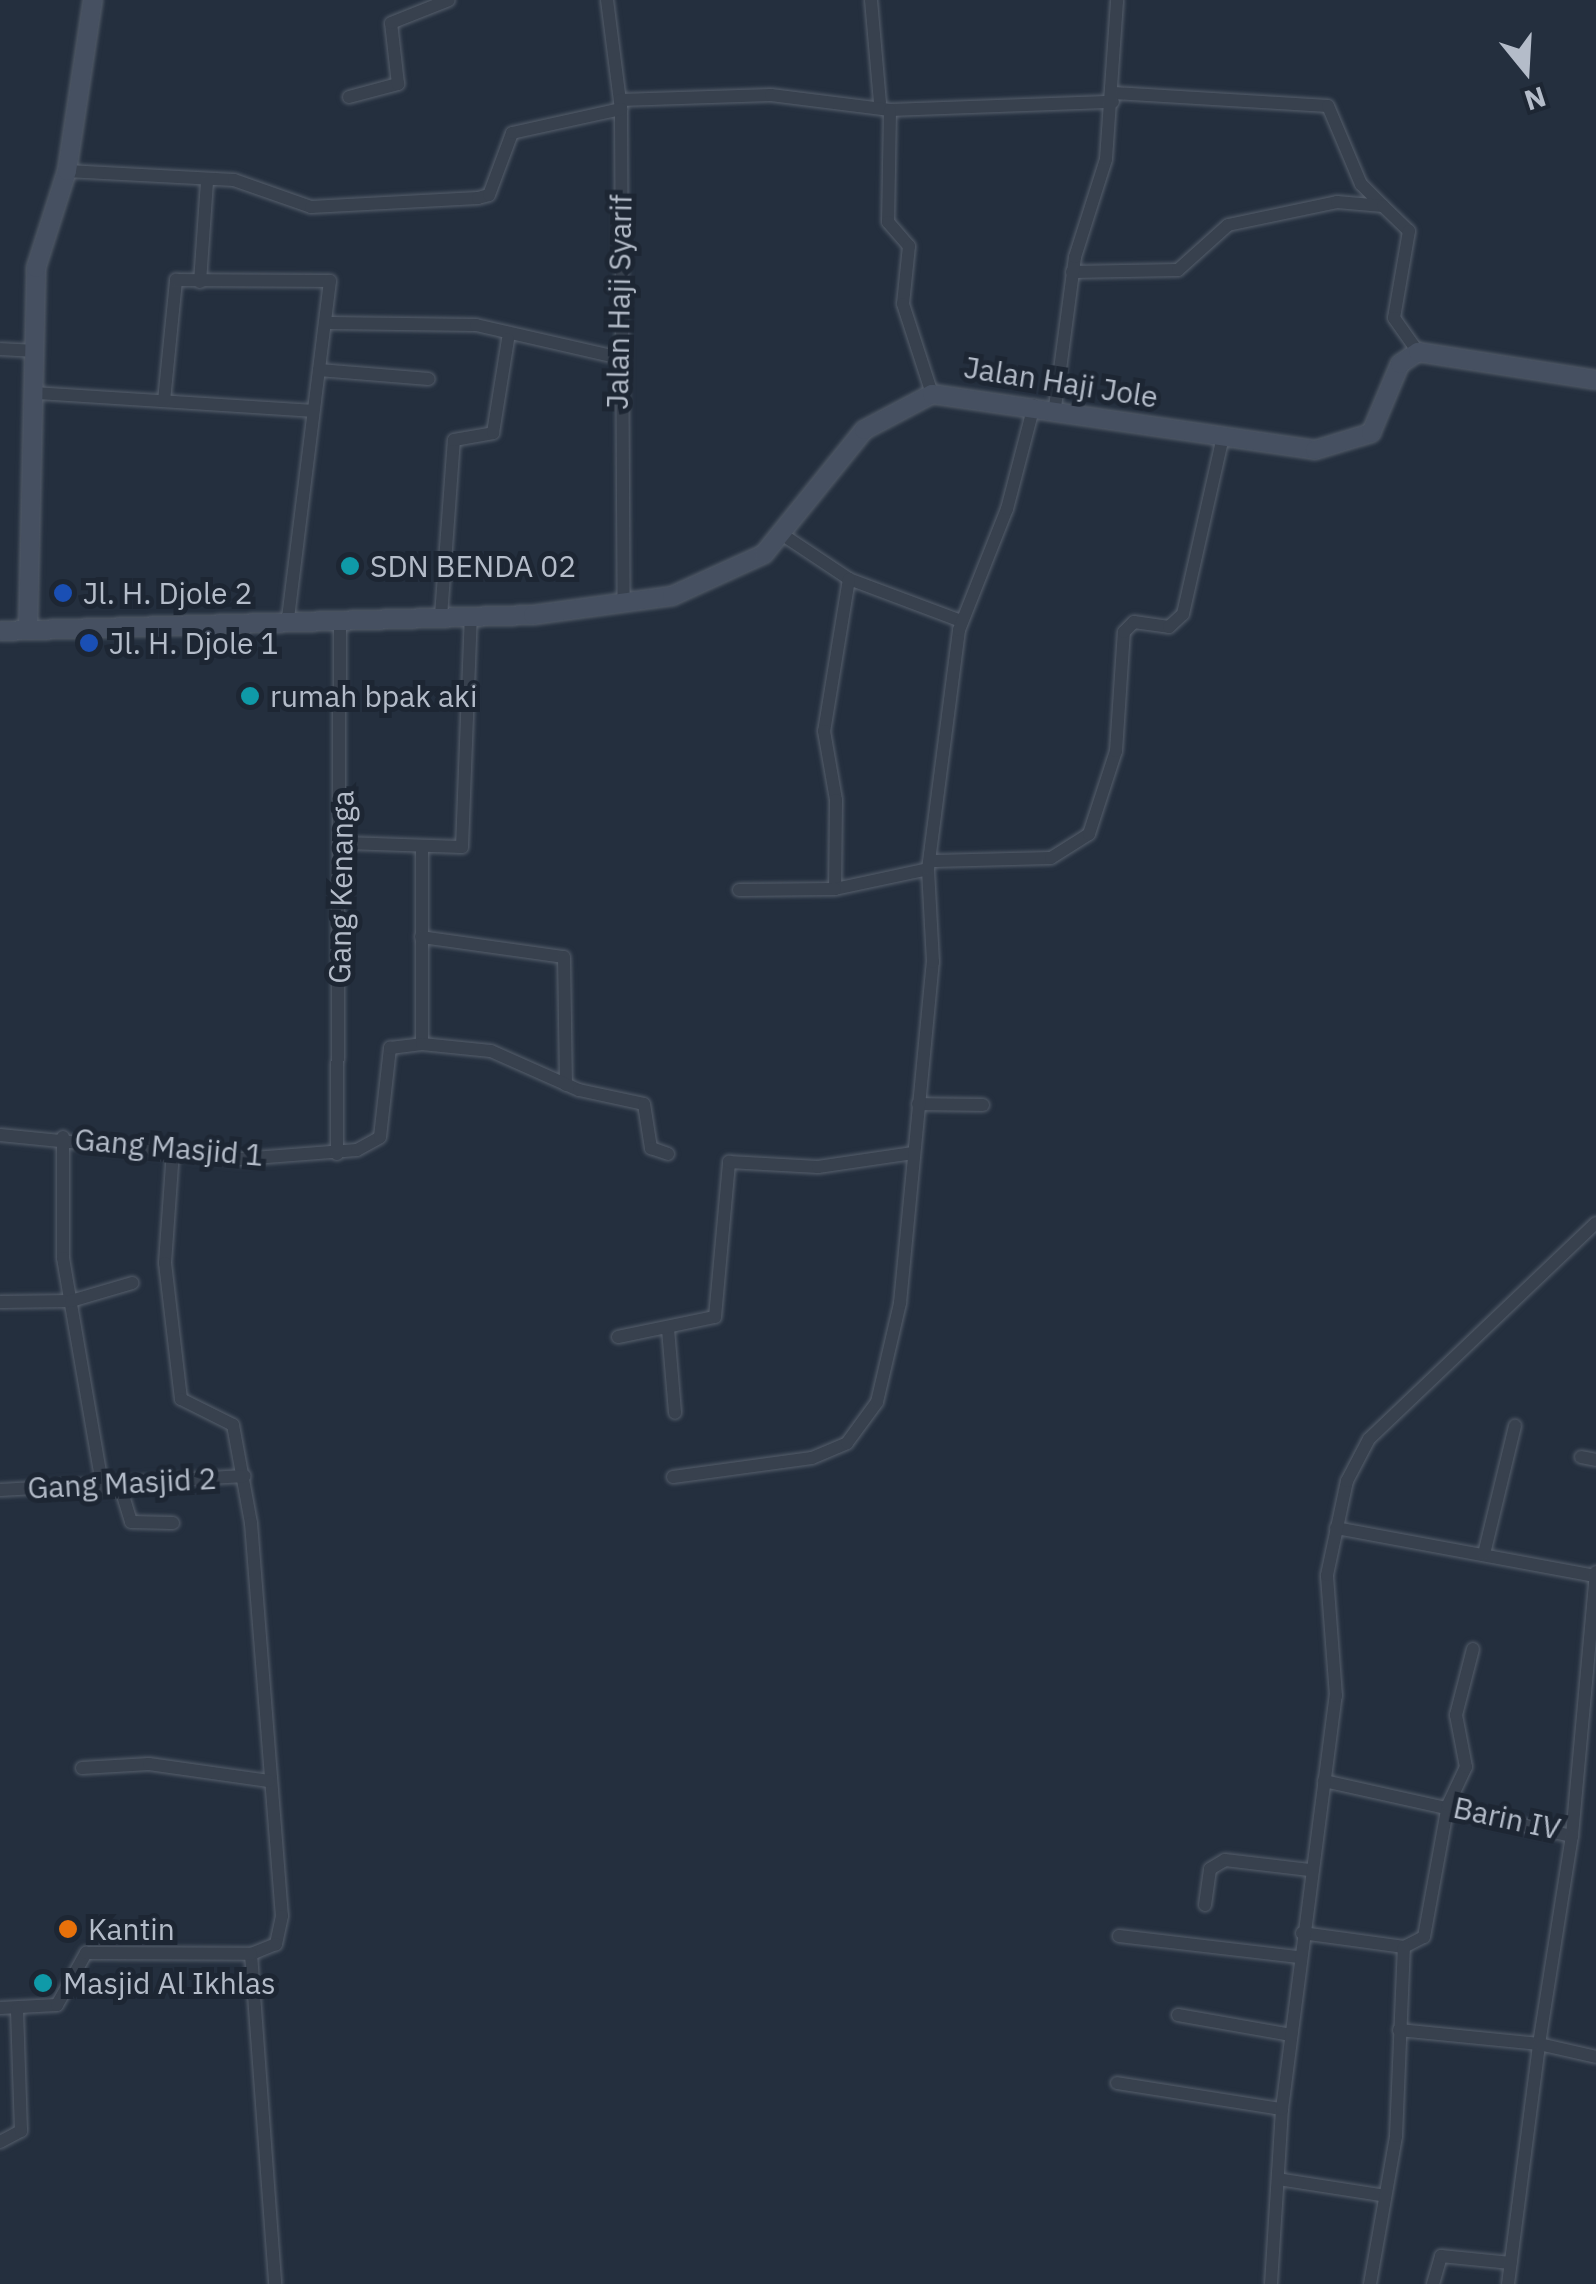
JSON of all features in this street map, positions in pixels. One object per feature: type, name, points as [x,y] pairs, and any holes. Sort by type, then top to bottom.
[{"type":"main road","points":[[28,630],[36,268],[67,171],[93,0]]},
{"type":"main road","points":[[1418,352],[1596,380]]},
{"type":"main road","name":"Jalan Haji Jole","points":[[0,632],[471,617],[624,605],[720,580],[783,535],[864,430],[932,394],[1034,402],[1315,450],[1354,444],[1377,423],[1400,364],[1418,352]]},
{"type":"street","points":[[349,97],[398,84],[391,23],[450,0]]},
{"type":"street","name":"Jalan Haji Syarif","points":[[607,0],[620,104],[616,357],[624,605]]},
{"type":"street","points":[[871,0],[885,106],[888,222],[909,246],[903,304],[932,394]]},
{"type":"street","points":[[1054,407],[1072,272],[1098,209],[1114,97],[1118,0]]},
{"type":"street","points":[[67,171],[207,182],[234,180],[311,207],[489,195],[512,133],[620,104],[885,106],[1114,97],[1328,106],[1361,184],[1409,231],[1394,318],[1418,352]]},
{"type":"street","points":[[200,282],[207,182]]},
{"type":"street","points":[[1072,272],[1178,270],[1228,225],[1337,202],[1383,206]]},
{"type":"street","points":[[164,401],[175,282],[328,279],[329,322],[312,411],[287,624]]},
{"type":"street","points":[[329,322],[476,325],[508,340],[616,357]]},
{"type":"street","points":[[442,616],[454,440],[494,433],[508,340]]},
{"type":"street","points":[[0,348],[35,351]]},
{"type":"street","points":[[318,370],[428,380]]},
{"type":"street","points":[[36,393],[312,411]]},
{"type":"street","points":[[673,1477],[786,1464],[859,1430],[876,1402],[900,1303],[933,962],[931,865],[961,621],[1007,508],[1034,402]]},
{"type":"street","points":[[739,890],[835,888],[931,865],[1051,858],[1089,834],[1116,750],[1124,632],[1134,622],[1170,627],[1183,614],[1223,436]]},
{"type":"street","points":[[783,535],[850,579],[961,621]]},
{"type":"street","points":[[835,888],[836,800],[824,731],[850,579]]},
{"type":"street","points":[[345,844],[422,849],[462,847],[471,617]]},
{"type":"street","name":"Gang Kenanga","points":[[337,1154],[345,844],[340,620]]},
{"type":"street","points":[[422,849],[422,1044]]},
{"type":"street","points":[[421,937],[564,956],[566,1085]]},
{"type":"street","points":[[337,1154],[376,1144],[390,1048],[422,1044],[490,1051],[566,1085],[644,1104],[651,1148],[668,1154]]},
{"type":"street","points":[[918,1104],[983,1105]]},
{"type":"street","name":"Gang Masjid 1","points":[[0,1135],[63,1137],[174,1151],[337,1154]]},
{"type":"street","points":[[63,1137],[71,1301],[103,1490]]},
{"type":"street","points":[[0,2008],[62,2002],[86,1952],[251,1954],[282,1932],[245,1476],[234,1425],[181,1399],[165,1263],[174,1151]]},
{"type":"street","points":[[618,1337],[715,1317],[729,1162],[818,1168],[913,1153]]},
{"type":"street","points":[[1271,2284],[1282,2109],[1309,1870],[1338,1664],[1325,1598],[1336,1528],[1358,1452],[1596,1223]]},
{"type":"street","points":[[0,1302],[71,1301],[132,1283]]},
{"type":"street","points":[[668,1329],[675,1413]]},
{"type":"street","points":[[1484,1554],[1514,1426]]},
{"type":"street","name":"Gang Masjid 2","points":[[0,1490],[121,1490],[245,1476]]},
{"type":"street","points":[[121,1490],[131,1522],[173,1523]]},
{"type":"street","points":[[1336,1528],[1595,1574]]},
{"type":"street","name":"Barin IV","points":[[1324,1781],[1448,1805],[1572,1836],[1589,1730],[1595,1574]]},
{"type":"street","points":[[1302,1933],[1404,1947],[1424,1938],[1448,1805],[1466,1767],[1456,1715],[1472,1649]]},
{"type":"street","points":[[82,1768],[149,1764],[269,1782]]},
{"type":"street","points":[[1508,2284],[1539,2044],[1572,1836]]},
{"type":"street","points":[[1206,1905],[1210,1869],[1225,1860],[1309,1870]]},
{"type":"street","points":[[1119,1936],[1299,1957]]},
{"type":"street","points":[[1370,2284],[1380,2195],[1396,2136],[1404,1947]]},
{"type":"street","points":[[251,1954],[275,2284]]},
{"type":"street","points":[[0,2142],[21,2131],[17,2008]]},
{"type":"street","points":[[1178,2014],[1290,2035]]},
{"type":"street","points":[[1399,2030],[1539,2044],[1596,2057]]},
{"type":"street","points":[[1117,2083],[1282,2109]]},
{"type":"street","points":[[1278,2179],[1380,2195]]},
{"type":"street","points":[[1434,2284],[1442,2256],[1512,2263]]},
{"type":"place","name":"SDN BENDA 02","points":[[350,566]]},
{"type":"place","name":"Jl. H. Djole 2","points":[[63,593]]},
{"type":"place","name":"Jl. H. Djole 1","points":[[89,643]]},
{"type":"place","name":"rumah bpak aki","points":[[250,696]]},
{"type":"place","name":"Kantin","points":[[68,1929]]},
{"type":"place","name":"Masjid Al Ikhlas","points":[[43,1983]]}]
